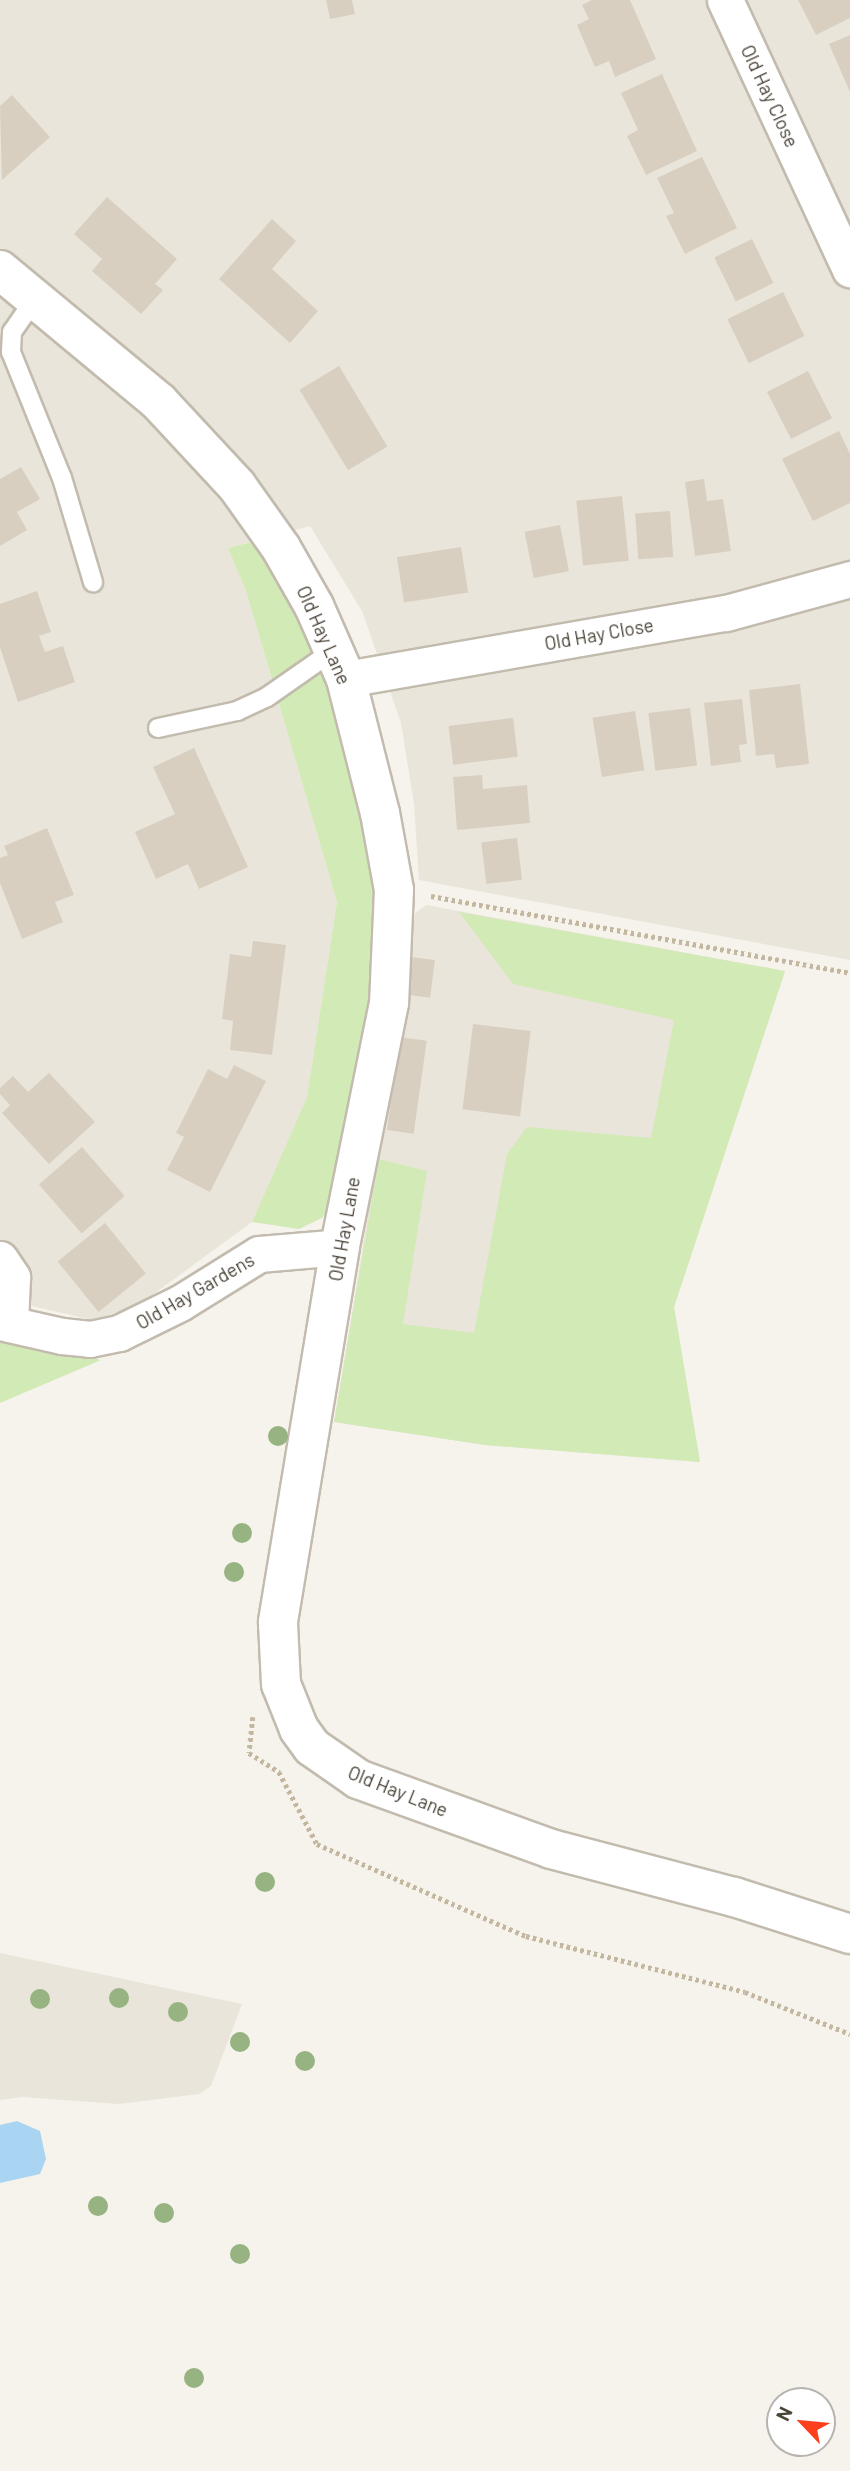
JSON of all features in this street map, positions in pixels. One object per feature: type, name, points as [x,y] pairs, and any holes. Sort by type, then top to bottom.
[{"type":"street","name":"Old Hay Close","points":[[725,0],[850,269]]},
{"type":"street","name":"Old Hay Lane","points":[[0,270],[159,401],[237,486],[281,548],[340,665],[394,890],[389,1003],[340,1247],[278,1623],[281,1684],[312,1747],[358,1779],[551,1849],[734,1897],[850,1934]]},
{"type":"street","name":"Old Hay Close","points":[[340,665],[726,614],[850,579]]},
{"type":"street","name":"Old Hay Gardens","points":[[0,1259],[12,1277],[5,1323],[90,1339],[119,1333],[180,1303],[259,1254],[340,1247]]},
{"type":"lane","points":[[35,299],[12,332],[11,352],[62,478],[93,582]]},
{"type":"lane","points":[[159,728],[237,712],[340,665]]},
{"type":"path","points":[[394,890],[850,973]]},
{"type":"path","points":[[254,1702],[249,1753],[279,1772],[317,1844],[526,1936],[745,1992],[850,2034]]},
{"type":"shaded area","points":[[0,0],[850,0],[850,960],[419,880],[414,804],[401,723],[362,611],[310,526],[228,548],[246,591],[337,902],[307,1097],[252,1222],[136,1307],[92,1320],[24,1304],[0,1245]]},
{"type":"shaded area","points":[[426,905],[785,971],[674,1307],[700,1462],[485,1445],[334,1422],[403,1002],[410,917]]},
{"type":"shaded area","points":[[0,1953],[242,2004],[211,2086],[199,2094],[119,2104],[22,2097],[0,2100]]},
{"type":"green space","points":[[259,540],[299,613],[335,711],[378,868],[384,940],[334,1201],[322,1218],[299,1229],[252,1222],[307,1097],[337,902],[246,591],[228,548]]},
{"type":"green space","points":[[459,912],[785,971],[674,1307],[700,1462],[485,1445],[334,1422],[379,1159],[427,1171],[403,1324],[474,1333],[507,1154],[527,1127],[651,1138],[674,1020],[513,984]]},
{"type":"green space","points":[[0,1336],[72,1353],[101,1360],[0,1403]]},
{"type":"water","points":[[17,2121],[40,2131],[46,2159],[40,2174],[0,2183],[0,2125]]},
{"type":"building","points":[[326,0],[352,0],[355,14],[330,19]]},
{"type":"building","points":[[592,0],[630,0],[656,59],[615,77],[609,61],[595,67],[577,25],[589,19],[582,5]]},
{"type":"building","points":[[798,0],[850,0],[850,18],[816,35]]},
{"type":"building","points":[[850,35],[850,92],[829,44]]},
{"type":"building","points":[[662,74],[697,151],[646,175],[627,136],[638,130],[621,93]]},
{"type":"building","points":[[12,95],[50,137],[2,180],[0,106]]},
{"type":"building","points":[[702,157],[737,228],[685,254],[666,216],[674,213],[657,178]]},
{"type":"building","points":[[107,197],[177,259],[155,284],[163,290],[141,314],[92,271],[102,259],[74,234]]},
{"type":"building","points":[[272,219],[296,241],[272,269],[318,311],[290,343],[219,279]]},
{"type":"building","points":[[752,239],[773,283],[736,301],[714,257]]},
{"type":"building","points":[[783,292],[804,336],[749,363],[727,319]]},
{"type":"building","points":[[339,366],[387,447],[348,470],[300,390]]},
{"type":"building","points":[[808,371],[832,418],[791,439],[767,392]]},
{"type":"building","points":[[839,431],[850,454],[850,503],[813,521],[782,459]]},
{"type":"building","points":[[21,467],[40,499],[17,512],[27,530],[0,546],[0,479]]},
{"type":"building","points":[[704,479],[707,501],[723,499],[731,551],[695,556],[685,482]]},
{"type":"building","points":[[622,496],[629,561],[583,565],[576,501]]},
{"type":"building","points":[[670,511],[673,557],[638,559],[635,513]]},
{"type":"building","points":[[560,525],[569,571],[534,578],[525,532]]},
{"type":"building","points":[[461,547],[468,592],[404,603],[397,557]]},
{"type":"building","points":[[37,591],[51,632],[39,636],[45,652],[63,646],[75,682],[18,702],[0,647],[0,604]]},
{"type":"building","points":[[800,684],[809,764],[776,768],[774,754],[756,756],[749,690]]},
{"type":"building","points":[[742,699],[747,744],[739,745],[741,762],[711,766],[704,703]]},
{"type":"building","points":[[690,708],[697,766],[655,771],[648,713]]},
{"type":"building","points":[[635,711],[644,770],[602,777],[593,718]]},
{"type":"building","points":[[513,718],[518,757],[453,765],[448,726]]},
{"type":"building","points":[[194,748],[248,867],[199,889],[188,864],[156,879],[135,832],[175,814],[153,767]]},
{"type":"building","points":[[482,775],[483,789],[527,785],[530,823],[457,830],[453,777]]},
{"type":"building","points":[[47,828],[74,895],[55,902],[63,922],[22,939],[0,883],[0,858],[8,855],[4,846]]},
{"type":"building","points":[[517,838],[522,880],[486,884],[481,842]]},
{"type":"building","points":[[253,941],[286,945],[272,1055],[230,1050],[233,1021],[222,1019],[230,954],[251,957]]},
{"type":"building","points":[[411,957],[435,960],[430,998],[406,995]]},
{"type":"building","points":[[473,1024],[531,1031],[520,1116],[463,1109]]},
{"type":"building","points":[[400,1037],[427,1041],[414,1134],[387,1130]]},
{"type":"building","points":[[234,1065],[266,1081],[210,1192],[167,1170],[184,1137],[176,1133],[208,1069],[227,1079]]},
{"type":"building","points":[[49,1073],[95,1122],[49,1164],[2,1113],[10,1105],[0,1094],[0,1088],[13,1076],[28,1092]]},
{"type":"building","points":[[82,1147],[125,1196],[82,1233],[39,1184]]},
{"type":"building","points":[[105,1223],[146,1274],[98,1312],[58,1261]]}]
